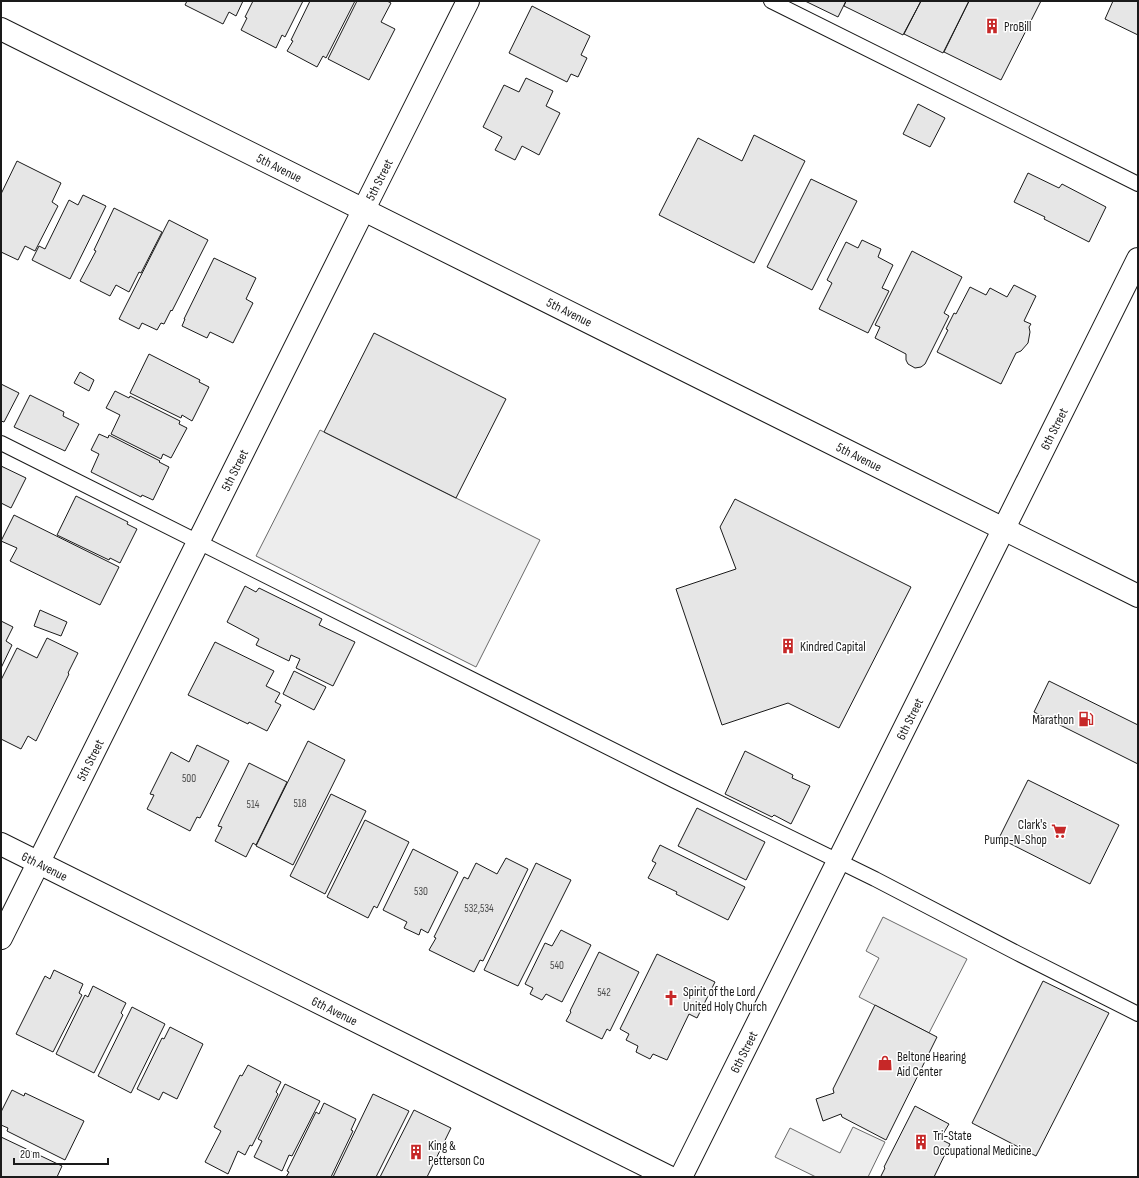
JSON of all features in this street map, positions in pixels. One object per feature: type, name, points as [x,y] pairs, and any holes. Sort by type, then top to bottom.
[{"type":"main road","name":"5th Street","points":[[1,938],[468,1]]},
{"type":"main road","name":"5th Avenue","points":[[1,28],[1138,596]]},
{"type":"main road","name":"6th Street","points":[[681,1177],[1138,259]]},
{"type":"main road","name":"6th Avenue","points":[[1,844],[669,1177]]},
{"type":"lane","points":[[771,1],[1138,184]]},
{"type":"lane","points":[[1,443],[659,774],[838,861],[1138,1014]]},
{"type":"shaded area","points":[[320,430],[540,540],[476,667],[256,556]]},
{"type":"shaded area","points":[[883,917],[967,959],[929,1033],[859,997],[879,958],[866,951]]},
{"type":"shaded area","points":[[853,1127],[885,1142],[868,1177],[816,1177],[775,1157],[790,1128],[840,1153]]},
{"type":"building","points":[[187,1],[243,1],[236,16],[229,12],[223,24],[185,5]]},
{"type":"building","points":[[253,1],[303,1],[285,37],[282,35],[276,48],[241,30],[247,18],[245,17]]},
{"type":"building","points":[[310,1],[355,1],[326,58],[323,56],[317,67],[287,51],[293,41],[291,40]]},
{"type":"building","points":[[357,1],[387,1],[391,3],[381,22],[395,29],[369,80],[328,59]]},
{"type":"building","points":[[805,1],[846,1],[838,17]]},
{"type":"building","points":[[846,1],[921,1],[903,35],[844,6]]},
{"type":"building","points":[[921,1],[969,1],[943,53],[904,34]]},
{"type":"building","name":"ProBill","points":[[969,1],[1041,1],[1001,80],[944,52]]},
{"type":"building","points":[[1113,1],[1138,1],[1138,35],[1105,19]]},
{"type":"building","points":[[532,6],[590,36],[581,55],[587,58],[578,77],[571,74],[567,82],[509,53]]},
{"type":"building","points":[[526,78],[553,91],[546,106],[560,113],[539,155],[522,146],[515,160],[495,150],[502,137],[483,127],[504,85],[519,92]]},
{"type":"building","points":[[918,104],[945,118],[930,147],[903,134]]},
{"type":"building","points":[[754,135],[805,161],[754,263],[659,215],[698,138],[742,161]]},
{"type":"building","points":[[17,161],[61,183],[52,202],[58,206],[35,251],[25,246],[18,260],[1,252],[1,194]]},
{"type":"building","points":[[1028,173],[1059,188],[1062,184],[1106,207],[1089,242],[1044,219],[1045,217],[1014,202]]},
{"type":"building","points":[[811,179],[857,201],[812,290],[767,267]]},
{"type":"building","points":[[83,195],[106,206],[70,279],[32,260],[39,246],[45,249],[69,200],[78,205]]},
{"type":"building","points":[[114,208],[162,232],[141,273],[139,272],[129,292],[116,285],[110,296],[80,281],[96,251],[94,250]]},
{"type":"building","points":[[169,220],[208,240],[164,324],[161,323],[157,330],[142,323],[139,329],[119,319]]},
{"type":"building","points":[[862,240],[881,249],[878,257],[893,265],[882,288],[889,291],[868,333],[819,309],[832,283],[827,280],[846,242],[858,248]]},
{"type":"building","points":[[912,251],[962,277],[944,313],[949,316],[925,364],[921,367],[915,368],[908,364],[906,354],[875,338],[880,327],[875,325]]},
{"type":"building","points":[[214,258],[256,278],[246,299],[253,303],[233,343],[210,332],[207,338],[182,326]]},
{"type":"building","points":[[1014,285],[1036,296],[1024,321],[1031,324],[1029,327],[1030,332],[1028,343],[1021,351],[1016,353],[1001,384],[937,352],[948,330],[946,329],[954,313],[956,314],[970,287],[986,295],[990,288],[1007,297]]},
{"type":"building","points":[[374,333],[506,399],[456,498],[324,432]]},
{"type":"building","points":[[149,354],[200,380],[199,382],[209,387],[192,421],[182,415],[181,418],[130,393]]},
{"type":"building","points":[[80,372],[94,380],[89,391],[74,383]]},
{"type":"building","points":[[1,384],[19,393],[4,422],[1,421]]},
{"type":"building","points":[[115,391],[129,398],[130,396],[180,421],[179,424],[187,428],[171,458],[163,454],[161,459],[111,434],[120,415],[106,408]]},
{"type":"building","points":[[30,395],[64,412],[63,416],[79,424],[65,451],[14,427]]},
{"type":"building","points":[[99,434],[108,438],[109,435],[169,467],[153,500],[142,495],[141,497],[91,472],[99,454],[91,450]]},
{"type":"building","points":[[1,466],[26,478],[11,508],[1,503]]},
{"type":"building","points":[[76,496],[128,522],[127,524],[137,529],[120,563],[110,558],[109,560],[57,535]]},
{"type":"building","name":"Kindred Capital","points":[[735,499],[911,587],[839,728],[788,703],[722,725],[676,589],[736,569],[720,527]]},
{"type":"building","points":[[14,515],[119,567],[100,605],[10,561],[17,548],[1,541]]},
{"type":"building","points":[[245,586],[256,592],[259,588],[322,619],[319,625],[355,642],[333,686],[296,668],[300,659],[291,655],[289,661],[256,645],[259,639],[227,622]]},
{"type":"building","points":[[40,610],[67,622],[61,636],[34,626]]},
{"type":"building","points":[[1,621],[13,627],[6,641],[12,645],[1,668]]},
{"type":"building","points":[[47,638],[78,653],[36,741],[28,736],[21,749],[1,739],[1,680],[17,648],[37,658]]},
{"type":"building","points":[[215,642],[274,671],[266,686],[280,693],[275,702],[281,705],[267,731],[249,722],[248,724],[188,695]]},
{"type":"building","points":[[294,671],[326,687],[314,710],[283,694]]},
{"type":"building","name":"Marathon","points":[[1049,681],[1138,725],[1138,764],[1034,712]]},
{"type":"building","points":[[308,741],[345,760],[293,865],[256,846]]},
{"type":"building","points":[[197,745],[229,761],[200,818],[197,817],[190,831],[147,809],[154,795],[150,794],[171,752],[189,762]]},
{"type":"building","points":[[745,751],[793,775],[792,778],[810,786],[791,824],[774,815],[772,817],[725,794]]},
{"type":"building","points":[[249,763],[287,782],[256,845],[253,843],[246,857],[215,841],[222,827],[218,826]]},
{"type":"building","name":"Clark's Pump-N-Shop","points":[[1028,780],[1119,825],[1090,884],[999,838]]},
{"type":"building","points":[[331,794],[366,811],[325,894],[290,876]]},
{"type":"building","points":[[697,808],[765,842],[746,880],[678,846]]},
{"type":"building","points":[[365,820],[409,842],[377,908],[374,906],[368,918],[327,897]]},
{"type":"building","points":[[660,845],[745,887],[728,920],[648,878],[656,863],[652,861]]},
{"type":"building","points":[[413,849],[458,872],[428,933],[421,929],[419,935],[404,928],[407,922],[383,910]]},
{"type":"building","points":[[506,858],[528,869],[483,961],[480,960],[474,972],[429,950],[464,877],[468,879],[476,863],[497,874]]},
{"type":"building","points":[[536,863],[571,880],[518,986],[484,970]]},
{"type":"building","points":[[561,930],[591,945],[562,1002],[546,994],[542,1000],[530,994],[533,988],[525,984],[545,943],[552,946]]},
{"type":"building","points":[[599,952],[639,972],[610,1031],[607,1029],[602,1039],[566,1021]]},
{"type":"building","name":"Spirit of the Lord United Holy Church","points":[[657,954],[715,982],[697,1018],[689,1014],[667,1060],[653,1054],[650,1059],[636,1052],[638,1046],[626,1040],[629,1034],[620,1029]]},
{"type":"building","points":[[54,970],[83,984],[79,993],[82,995],[53,1052],[16,1034],[45,976],[50,979]]},
{"type":"building","points":[[1043,981],[1109,1013],[1036,1156],[972,1123]]},
{"type":"building","points":[[93,986],[126,1003],[121,1013],[123,1015],[94,1073],[56,1054],[85,995],[88,997]]},
{"type":"building","name":"Beltone Hearing Aid Center","points":[[875,1005],[937,1037],[886,1140],[842,1117],[841,1114],[823,1121],[816,1099],[834,1093],[833,1089]]},
{"type":"building","points":[[132,1007],[165,1024],[131,1093],[98,1076]]},
{"type":"building","points":[[170,1027],[203,1044],[177,1099],[163,1092],[159,1100],[137,1089],[162,1038],[164,1039]]},
{"type":"building","points":[[248,1065],[281,1082],[276,1092],[278,1094],[252,1146],[250,1145],[245,1155],[238,1151],[228,1174],[205,1162],[221,1131],[214,1127],[240,1075],[242,1076]]},
{"type":"building","points":[[285,1084],[320,1101],[292,1156],[289,1155],[282,1171],[254,1157],[262,1141],[258,1139]]},
{"type":"building","points":[[12,1090],[24,1096],[25,1093],[84,1121],[65,1160],[7,1131],[8,1128],[1,1125],[1,1112]]},
{"type":"building","points":[[373,1094],[409,1111],[376,1177],[333,1177]]},
{"type":"building","points":[[324,1103],[356,1119],[351,1130],[353,1131],[331,1177],[286,1177],[289,1172],[287,1171],[316,1112],[319,1114]]},
{"type":"building","name":"Tri-State Occupational Medicine","points":[[915,1106],[949,1124],[940,1139],[950,1144],[934,1177],[882,1177],[884,1167]]},
{"type":"building","name":"King & Petterson Co","points":[[414,1110],[451,1128],[427,1177],[380,1177]]},
{"type":"building","points":[[1,1137],[62,1166],[57,1177],[1,1177]]},
{"type":"place","name":"ProBill","points":[[992,26]]},
{"type":"place","name":"Kindred Capital","points":[[788,646]]},
{"type":"place","name":"Marathon","points":[[1086,719]]},
{"type":"place","name":"Clark's Pump-N-Shop","points":[[1059,831]]},
{"type":"place","name":"Spirit of the Lord United Holy Church","points":[[671,998]]},
{"type":"place","name":"Beltone Hearing Aid Center","points":[[885,1063]]},
{"type":"place","name":"Tri-State Occupational Medicine","points":[[921,1142]]},
{"type":"place","name":"King & Petterson Co","points":[[416,1152]]}]
